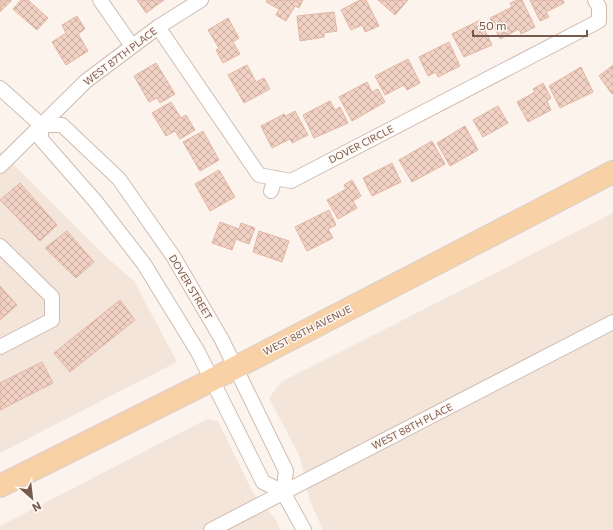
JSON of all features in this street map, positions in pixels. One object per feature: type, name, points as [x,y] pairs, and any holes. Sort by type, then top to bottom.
[{"type":"main road","name":"WEST 88TH AVENUE","points":[[0,486],[212,380],[613,172]]},
{"type":"street","points":[[100,0],[132,46]]},
{"type":"street","name":"WEST 87TH PLACE","points":[[0,166],[86,81],[158,27],[201,0]]},
{"type":"street","name":"DOVER CIRCLE","points":[[158,27],[259,174],[291,181],[599,21],[599,8],[595,0]]},
{"type":"street","points":[[0,88],[44,123],[41,139],[96,202],[144,264],[195,347],[263,482],[283,492],[304,530]]},
{"type":"street","name":"DOVER STREET","points":[[44,123],[62,125],[119,179],[173,256],[236,367],[286,471],[283,492]]},
{"type":"street","points":[[271,191],[275,178]]},
{"type":"street","points":[[0,246],[52,297],[52,320],[0,346]]},
{"type":"street","name":"WEST 88TH PLACE","points":[[211,530],[613,322]]},
{"type":"shaded area","points":[[0,151],[104,255],[134,281],[177,362],[0,453]]},
{"type":"shaded area","points":[[613,213],[613,530],[323,530],[310,501],[300,457],[269,398],[281,382]]},
{"type":"shaded area","points":[[207,419],[218,421],[253,493],[277,521],[280,530],[0,530],[0,526]]},
{"type":"building","points":[[0,0],[12,0],[0,12]]},
{"type":"building","points":[[21,0],[28,0],[48,18],[37,30],[13,9]]},
{"type":"building","points":[[137,0],[164,0],[146,13]]},
{"type":"building","points":[[267,0],[303,0],[299,8],[295,6],[286,21],[276,15],[279,9],[266,2]]},
{"type":"building","points":[[360,0],[366,0],[379,26],[365,32],[362,25],[351,30],[341,10]]},
{"type":"building","points":[[378,0],[408,0],[395,15]]},
{"type":"building","points":[[517,0],[522,0],[535,27],[521,34],[519,29],[500,39],[490,18],[512,7],[510,3]]},
{"type":"building","points":[[530,0],[563,0],[564,3],[546,12],[549,17],[540,21]]},
{"type":"building","points":[[334,12],[337,31],[324,33],[324,37],[300,41],[297,16]]},
{"type":"building","points":[[77,16],[85,29],[78,34],[88,51],[66,65],[52,42],[66,33],[62,25]]},
{"type":"building","points":[[228,18],[239,38],[233,42],[240,54],[223,63],[216,50],[219,48],[208,30]]},
{"type":"building","points":[[480,20],[492,45],[464,57],[452,34]]},
{"type":"building","points":[[449,42],[460,66],[438,77],[436,72],[428,76],[419,57]]},
{"type":"building","points":[[408,59],[420,83],[407,90],[404,85],[385,95],[375,76]]},
{"type":"building","points":[[156,63],[175,94],[160,103],[157,98],[149,102],[134,76]]},
{"type":"building","points":[[247,65],[256,82],[264,78],[270,89],[244,103],[228,75]]},
{"type":"building","points":[[613,65],[613,93],[612,94],[599,76]]},
{"type":"building","points":[[581,67],[593,92],[560,108],[549,86]]},
{"type":"building","points":[[367,82],[372,92],[378,89],[385,102],[352,121],[339,97]]},
{"type":"building","points":[[543,83],[551,98],[547,101],[551,110],[528,122],[517,102],[535,92],[533,89]]},
{"type":"building","points":[[330,101],[335,110],[340,107],[348,123],[314,138],[303,115]]},
{"type":"building","points":[[171,102],[181,118],[186,115],[195,130],[180,139],[175,131],[166,136],[152,113]]},
{"type":"building","points":[[498,106],[508,123],[483,137],[473,120]]},
{"type":"building","points":[[295,111],[308,135],[292,143],[290,139],[272,148],[261,126],[284,114],[286,116]]},
{"type":"building","points":[[465,126],[478,150],[450,166],[437,143]]},
{"type":"building","points":[[203,131],[219,160],[200,171],[183,142]]},
{"type":"building","points":[[432,141],[445,164],[412,182],[399,160]]},
{"type":"building","points":[[392,163],[401,182],[372,196],[363,178]]},
{"type":"building","points":[[219,170],[235,197],[210,211],[195,184]]},
{"type":"building","points":[[352,180],[361,196],[353,201],[357,208],[338,219],[327,200],[346,189],[344,185]]},
{"type":"building","points":[[20,183],[57,225],[40,241],[0,200]]},
{"type":"building","points":[[329,210],[336,225],[328,229],[333,238],[307,251],[295,227]]},
{"type":"building","points":[[220,222],[239,229],[241,223],[255,228],[249,244],[236,239],[232,250],[212,243]]},
{"type":"building","points":[[67,231],[94,262],[76,278],[45,248]]},
{"type":"building","points":[[259,231],[289,241],[282,262],[253,252]]},
{"type":"building","points":[[0,286],[17,305],[0,320]]},
{"type":"building","points":[[120,300],[135,320],[70,372],[54,353]]},
{"type":"building","points":[[42,362],[53,383],[0,410],[0,383]]}]
